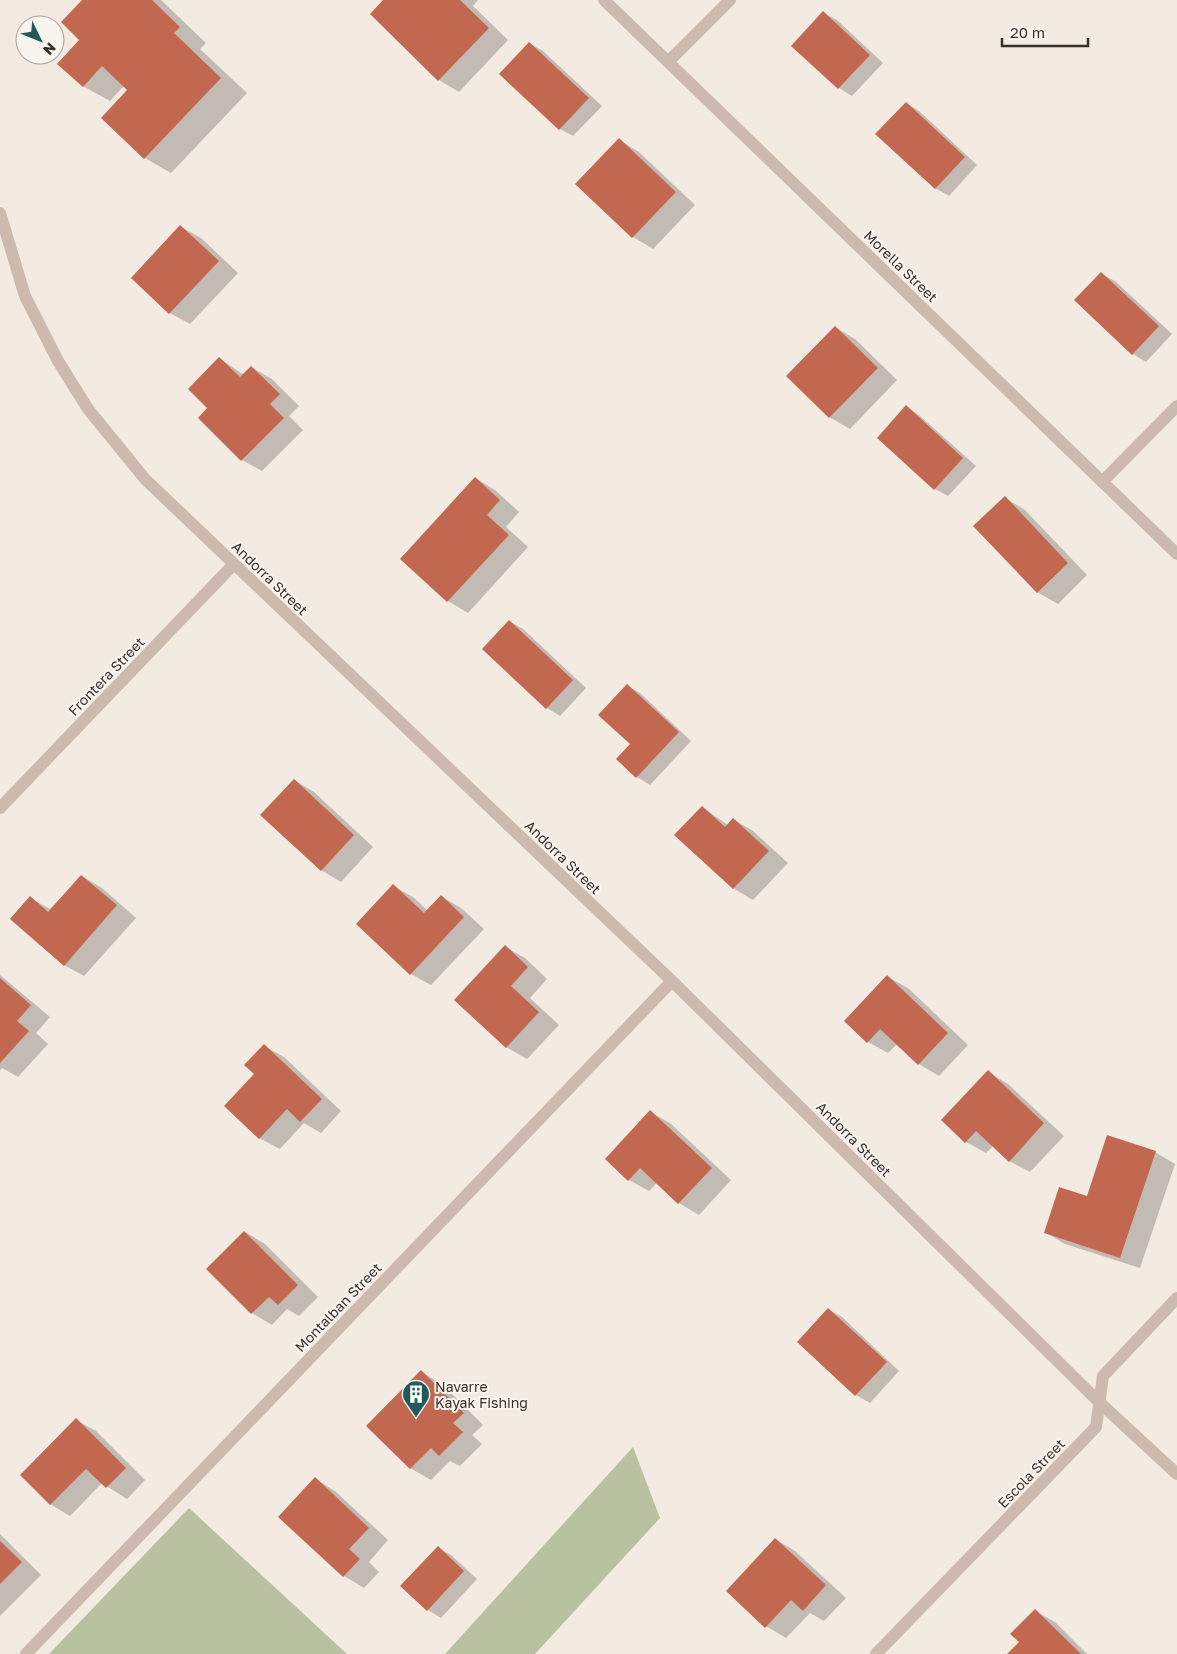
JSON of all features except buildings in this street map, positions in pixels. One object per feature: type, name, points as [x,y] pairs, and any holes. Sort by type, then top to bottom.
[{"type":"street","name":"Morella Street","points":[[604,0],[1177,554]]},
{"type":"street","points":[[668,62],[730,0]]},
{"type":"street","name":"Andorra Street","points":[[0,213],[26,296],[58,361],[88,409],[145,479],[672,981],[1099,1402],[1177,1474]]},
{"type":"street","points":[[1102,482],[1177,406]]},
{"type":"street","name":"Frontera Street","points":[[0,808],[234,564]]},
{"type":"street","name":"Montalban Street","points":[[26,1654],[672,981]]},
{"type":"street","name":"Escola Street","points":[[876,1654],[1096,1427],[1103,1376],[1177,1298]]},
{"type":"green space","points":[[633,1447],[660,1518],[535,1654],[445,1654]]},
{"type":"green space","points":[[189,1508],[347,1654],[49,1654]]},
{"type":"place","name":"Navarre Kayak Fishing","points":[[416,1418]]}]
